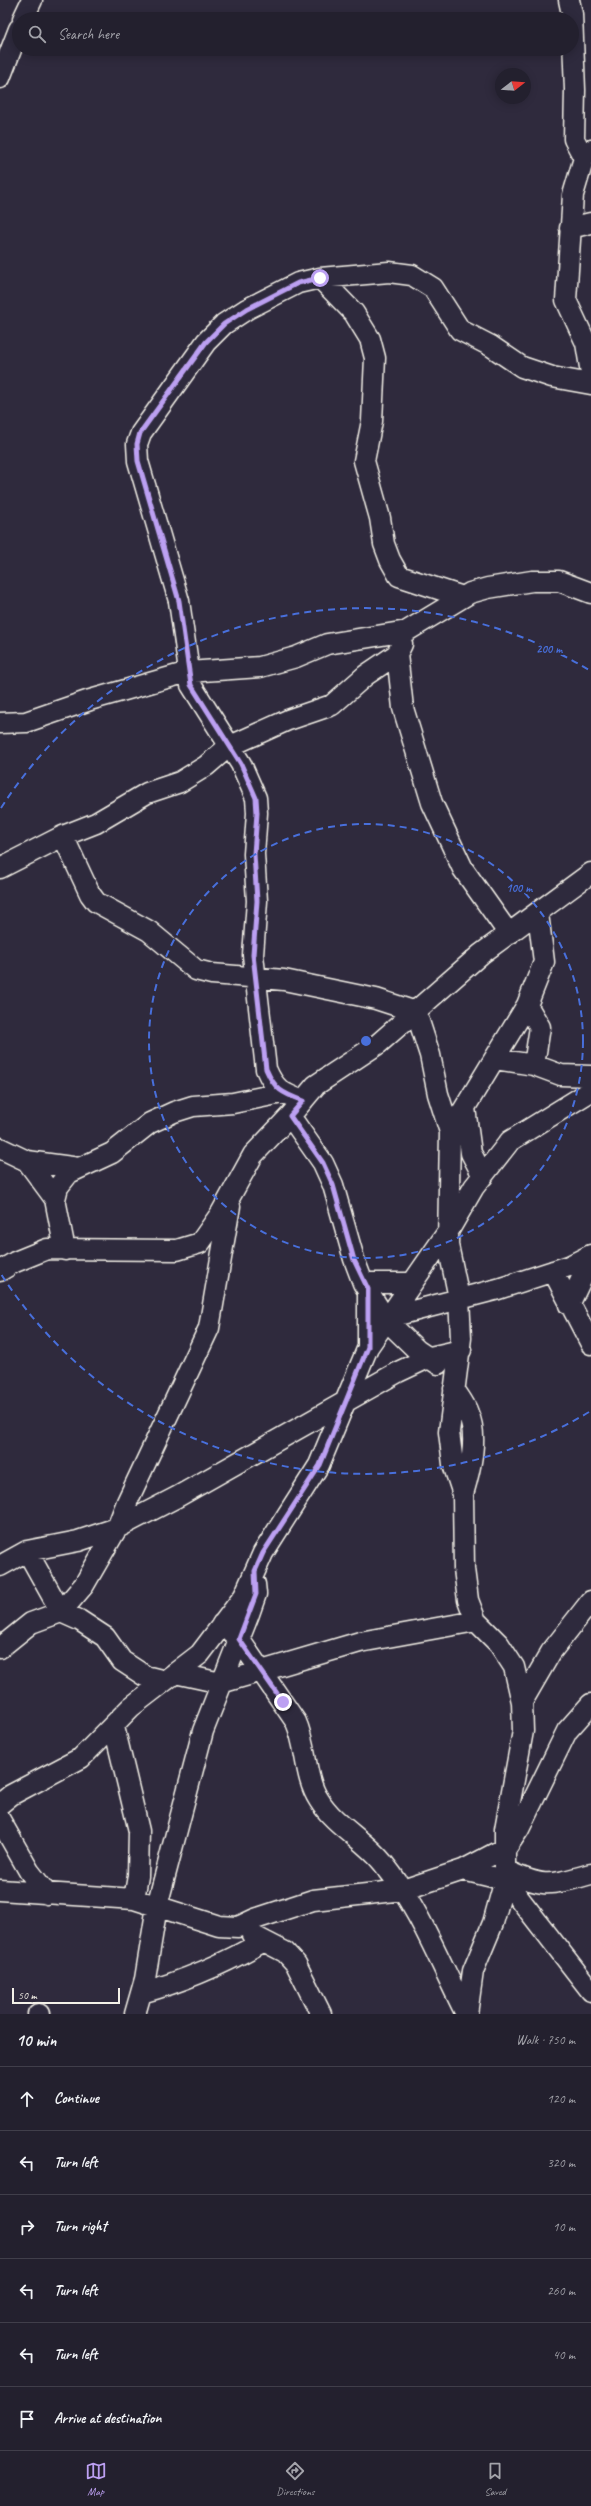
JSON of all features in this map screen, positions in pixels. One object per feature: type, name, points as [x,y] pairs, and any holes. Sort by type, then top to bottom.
[{"type":"street","points":[[26,12],[32,0]]},
{"type":"street","points":[[569,0],[572,12]]},
{"type":"street","points":[[0,77],[12,47]]},
{"type":"street","points":[[574,56],[576,90],[574,139],[587,154],[573,195],[566,300],[586,344],[591,373]]},
{"type":"street","points":[[570,228],[591,223]]},
{"type":"street","points":[[303,1101],[282,1093],[272,1084],[266,1069],[261,1038],[257,978],[253,955],[257,901],[254,854],[257,813],[256,798],[241,764],[228,746],[191,685],[188,672],[183,619],[179,601],[138,461],[137,444],[140,433],[206,342],[224,324],[247,309],[298,283],[320,278],[389,272],[412,275],[433,288],[460,330],[491,346],[522,366],[552,377],[591,384]]},
{"type":"street","points":[[320,278],[354,314],[370,339],[375,358],[372,421],[364,461],[380,518],[384,544],[400,576],[438,590],[463,597]]},
{"type":"street","points":[[0,868],[63,836],[96,823],[147,793],[180,782],[206,766],[228,746],[288,720],[332,705],[422,622],[463,597],[488,588],[532,581],[559,581],[591,593]]},
{"type":"street","points":[[422,622],[438,590]]},
{"type":"street","points":[[0,723],[26,722],[90,700],[188,672],[260,667],[296,657],[327,644],[397,644]]},
{"type":"street","points":[[397,644],[403,708],[432,803],[463,869],[509,934]]},
{"type":"street","points":[[241,764],[254,735]]},
{"type":"street","points":[[206,766],[241,764]]},
{"type":"street","points":[[63,836],[90,894],[96,902],[149,931],[196,970],[212,974],[284,980],[376,999],[416,1012]]},
{"type":"street","points":[[0,1271],[14,1262],[47,1249],[177,1250],[200,1243],[234,1190],[253,1155],[290,1116],[316,1085],[378,1044],[481,954],[538,913],[589,881]]},
{"type":"street","points":[[450,1132],[527,1005],[544,962],[538,913]]},
{"type":"street","points":[[527,1005],[540,1027],[534,1065]]},
{"type":"street","points":[[416,1012],[430,1055],[438,1094],[450,1132],[451,1180],[448,1244],[459,1298],[461,1350],[455,1384],[450,1432],[453,1464],[463,1494],[464,1569],[468,1600],[476,1621],[499,1644],[514,1667],[522,1702],[523,1731],[505,1830],[507,1847],[505,1875],[493,1923],[473,1971],[467,2014]]},
{"type":"street","points":[[495,1059],[534,1065],[561,1076],[591,1076]]},
{"type":"street","points":[[561,1076],[572,1102]]},
{"type":"street","points":[[0,1804],[11,1795],[81,1758],[131,1707],[200,1654],[244,1596],[263,1553],[320,1465],[368,1347],[389,1319],[411,1283],[449,1230],[479,1182],[510,1141],[591,1091]]},
{"type":"street","points":[[65,1250],[55,1199],[58,1187],[69,1173],[112,1153],[150,1123],[174,1112],[193,1106],[233,1102],[282,1093]]},
{"type":"street","points":[[465,1108],[471,1153],[479,1182]]},
{"type":"street","points":[[290,1116],[323,1163],[333,1185],[354,1260],[366,1286],[389,1319],[417,1350],[430,1357],[455,1384]]},
{"type":"street","points":[[0,1148],[27,1161],[79,1168]]},
{"type":"street","points":[[27,1161],[55,1199]]},
{"type":"street","points":[[451,1180],[479,1182]]},
{"type":"street","points":[[0,1648],[30,1623],[61,1612],[84,1585],[117,1528],[127,1502],[209,1328],[216,1276],[234,1190]]},
{"type":"street","points":[[389,1319],[459,1298],[498,1289],[553,1271],[591,1255]]},
{"type":"street","points":[[569,1305],[591,1259]]},
{"type":"street","points":[[553,1271],[569,1305],[591,1344]]},
{"type":"street","points":[[366,1286],[411,1283]]},
{"type":"street","points":[[366,1286],[368,1347]]},
{"type":"street","points":[[0,1566],[27,1551],[78,1541],[117,1528],[177,1497],[346,1400],[430,1357],[461,1350]]},
{"type":"street","points":[[27,1551],[61,1612],[79,1620],[105,1637],[122,1661],[145,1676],[222,1682],[360,1642],[476,1621]]},
{"type":"street","points":[[135,2014],[157,1906],[203,1731],[256,1594],[255,1571]]},
{"type":"street","points":[[522,1702],[551,1652],[591,1601]]},
{"type":"street","points":[[218,1630],[239,1639],[260,1672],[296,1722],[302,1736],[310,1774],[318,1800],[333,1819],[372,1850],[403,1890],[467,2014]]},
{"type":"street","points":[[218,1630],[222,1682]]},
{"type":"street","points":[[238,1927],[255,1919],[313,1900],[403,1890],[463,1870],[507,1847],[519,1829],[567,1731],[591,1704]]},
{"type":"street","points":[[114,1726],[139,1831],[138,1876],[134,1899]]},
{"type":"street","points":[[0,1820],[29,1871],[47,1894]]},
{"type":"street","points":[[463,1870],[505,1875],[531,1882],[552,1884],[591,1874]]},
{"type":"street","points":[[505,1875],[591,1991]]},
{"type":"street","points":[[0,1890],[134,1899],[219,1926],[238,1927],[285,1952],[296,1964],[321,2014]]},
{"type":"street","points":[[140,1993],[176,1984],[212,1968],[264,1941]]},
{"type":"route","points":[[283,1702],[260,1672],[239,1639],[256,1594],[255,1571],[263,1553],[320,1465],[358,1366],[368,1347],[368,1289],[354,1260],[333,1185],[323,1163],[290,1116],[303,1101],[282,1093],[272,1084],[266,1069],[261,1038],[257,978],[253,955],[257,901],[254,854],[257,813],[256,798],[241,764],[228,746],[191,685],[184,639],[183,619],[179,601],[138,461],[137,444],[140,433],[206,342],[224,324],[247,309],[298,283],[320,278]]}]
